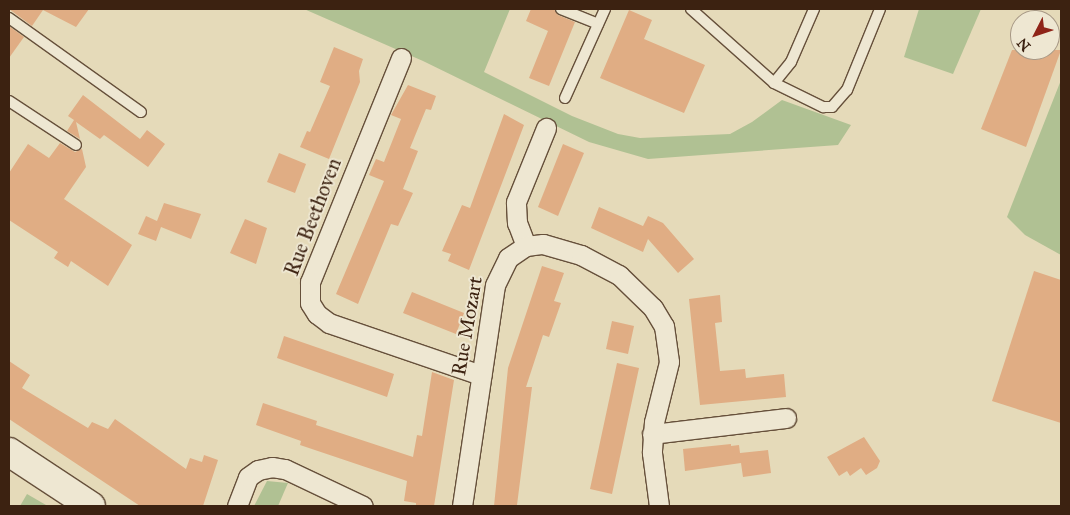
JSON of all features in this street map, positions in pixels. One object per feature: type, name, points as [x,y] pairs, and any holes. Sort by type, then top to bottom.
[{"type":"street","name":"Rue Beethoven","points":[[402,58],[310,282],[310,303],[317,314],[329,322],[481,375]]},
{"type":"street","points":[[546,128],[516,202],[517,223],[526,246],[544,244],[593,261],[619,275],[653,308],[664,326],[669,362],[652,434],[652,453],[659,506]]},
{"type":"street","name":"Rue Mozart","points":[[462,506],[495,285],[508,258],[526,246]]},
{"type":"street","points":[[652,434],[786,418]]},
{"type":"street","points":[[9,452],[90,506]]},
{"type":"street","points":[[238,506],[248,477],[258,470],[272,467],[285,469],[362,506]]},
{"type":"lane","points":[[562,9],[598,24]]},
{"type":"lane","points":[[564,98],[605,9]]},
{"type":"lane","points":[[691,9],[774,83],[823,107],[832,107],[847,90],[880,9]]},
{"type":"lane","points":[[774,83],[791,62],[814,9]]},
{"type":"lane","points":[[9,18],[141,112]]},
{"type":"lane","points":[[9,101],[76,145]]},
{"type":"green space","points":[[304,9],[510,9],[484,72],[572,116],[618,134],[640,138],[730,134],[752,122],[782,100],[851,125],[838,145],[648,159],[589,142],[423,61]]},
{"type":"green space","points":[[919,9],[981,9],[953,74],[904,57]]},
{"type":"green space","points":[[1061,80],[1061,255],[1025,235],[1007,217]]},
{"type":"green space","points":[[267,481],[288,483],[278,506],[254,506]]},
{"type":"green space","points":[[27,494],[46,505],[47,506],[20,506]]},
{"type":"building","points":[[9,9],[89,9],[76,27],[43,10],[32,26]]},
{"type":"building","points":[[531,9],[554,9],[558,15],[575,22],[549,86],[529,78],[548,31],[526,21]]},
{"type":"building","points":[[629,10],[652,20],[644,39],[705,65],[684,113],[600,78]]},
{"type":"building","points":[[9,26],[24,37],[9,58]]},
{"type":"building","points":[[334,47],[363,59],[359,71],[360,82],[329,159],[300,147],[307,131],[310,132],[330,86],[320,82]]},
{"type":"building","points":[[1010,55],[1010,60],[1057,60],[1026,147],[981,129]]},
{"type":"building","points":[[408,85],[436,96],[431,110],[426,109],[410,148],[418,151],[403,189],[413,193],[398,226],[391,224],[358,304],[336,294],[384,181],[369,175],[376,159],[384,162],[401,119],[391,115]]},
{"type":"building","points":[[83,95],[140,139],[147,130],[165,144],[148,167],[104,135],[100,139],[76,122],[80,139],[67,131],[74,120],[68,116]]},
{"type":"building","points":[[504,114],[524,125],[469,270],[448,261],[451,254],[442,251],[462,205],[470,208]]},
{"type":"building","points":[[60,143],[75,152],[82,149],[86,167],[64,199],[132,245],[108,286],[71,261],[68,267],[54,258],[58,252],[9,220],[9,173],[28,144],[49,158]]},
{"type":"building","points":[[563,144],[584,153],[558,216],[538,207]]},
{"type":"building","points":[[279,153],[306,164],[295,193],[267,182]]},
{"type":"building","points":[[164,203],[201,214],[191,239],[161,227],[156,241],[138,234],[146,216],[157,221]]},
{"type":"building","points":[[599,207],[643,226],[648,216],[663,223],[694,259],[678,273],[648,239],[643,252],[591,228]]},
{"type":"building","points":[[245,219],[267,228],[256,264],[230,253]]},
{"type":"building","points":[[542,266],[564,273],[554,301],[561,303],[549,337],[543,335],[526,387],[532,387],[517,505],[494,506],[508,368]]},
{"type":"building","points":[[1034,271],[1061,280],[1061,423],[992,401]]},
{"type":"building","points":[[412,292],[464,313],[456,334],[403,313]]},
{"type":"building","points":[[720,295],[722,322],[715,323],[720,371],[745,369],[746,378],[784,374],[786,397],[700,405],[689,299]]},
{"type":"building","points":[[612,321],[634,326],[628,354],[606,349]]},
{"type":"building","points":[[284,336],[394,374],[387,397],[277,358]]},
{"type":"building","points":[[9,361],[30,375],[22,388],[88,428],[92,422],[108,429],[115,419],[186,469],[190,458],[202,462],[204,455],[218,460],[203,506],[140,506],[9,419]]},
{"type":"building","points":[[617,363],[639,368],[612,494],[590,489]]},
{"type":"building","points":[[432,372],[454,380],[434,506],[416,506],[416,503],[404,501],[407,481],[300,445],[301,441],[256,425],[263,403],[317,421],[316,425],[413,457],[417,435],[422,436]]},
{"type":"building","points":[[864,437],[880,461],[877,468],[866,475],[861,468],[850,476],[847,471],[839,476],[827,457]]},
{"type":"building","points":[[731,444],[731,446],[739,445],[740,453],[768,450],[771,473],[743,477],[741,463],[685,471],[683,449]]}]
